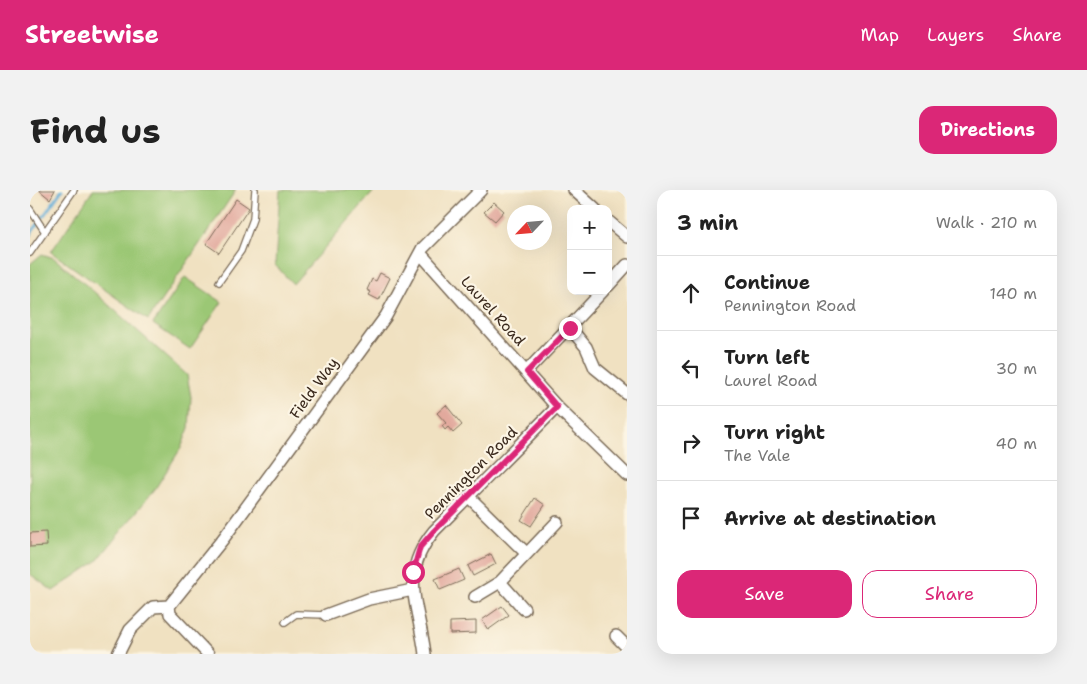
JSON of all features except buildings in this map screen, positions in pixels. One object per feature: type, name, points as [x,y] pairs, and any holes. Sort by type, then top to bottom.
[{"type":"street","name":"Field Way","points":[[169,606],[223,538],[386,316],[420,253],[482,190]]},
{"type":"street","points":[[574,190],[591,205]]},
{"type":"street","points":[[612,224],[627,237]]},
{"type":"street","name":"Laurel Road","points":[[420,253],[557,407],[627,475]]},
{"type":"street","points":[[612,282],[627,265]]},
{"type":"street","points":[[527,372],[599,295]]},
{"type":"street","points":[[570,328],[586,347],[595,368],[627,394]]},
{"type":"street","name":"Pennington Road","points":[[426,654],[413,590],[413,572],[420,547],[557,407]]},
{"type":"street","points":[[468,496],[526,553]]},
{"type":"street","points":[[475,597],[500,582],[558,522]]},
{"type":"street","points":[[500,582],[524,609]]},
{"type":"street","points":[[326,615],[369,599],[413,590]]},
{"type":"street","points":[[118,654],[130,630],[153,607],[169,606],[170,614],[208,654]]},
{"type":"street","points":[[616,636],[627,647]]},
{"type":"lane","points":[[30,254],[74,190]]},
{"type":"lane","points":[[219,282],[241,250],[253,220],[255,190]]},
{"type":"lane","points":[[30,209],[45,232]]},
{"type":"lane","points":[[284,622],[296,614],[326,615]]},
{"type":"green space","points":[[93,190],[236,190],[148,320],[51,252]]},
{"type":"green space","points":[[280,190],[375,190],[293,284],[275,265]]},
{"type":"green space","points":[[42,254],[54,258],[187,375],[191,397],[189,428],[181,448],[155,489],[97,561],[53,591],[30,574],[30,264]]},
{"type":"green space","points":[[185,277],[222,302],[190,349],[153,324]]},
{"type":"waterway","points":[[30,235],[62,190]]},
{"type":"route","points":[[413,572],[420,547],[557,407],[527,372],[570,328]]}]
